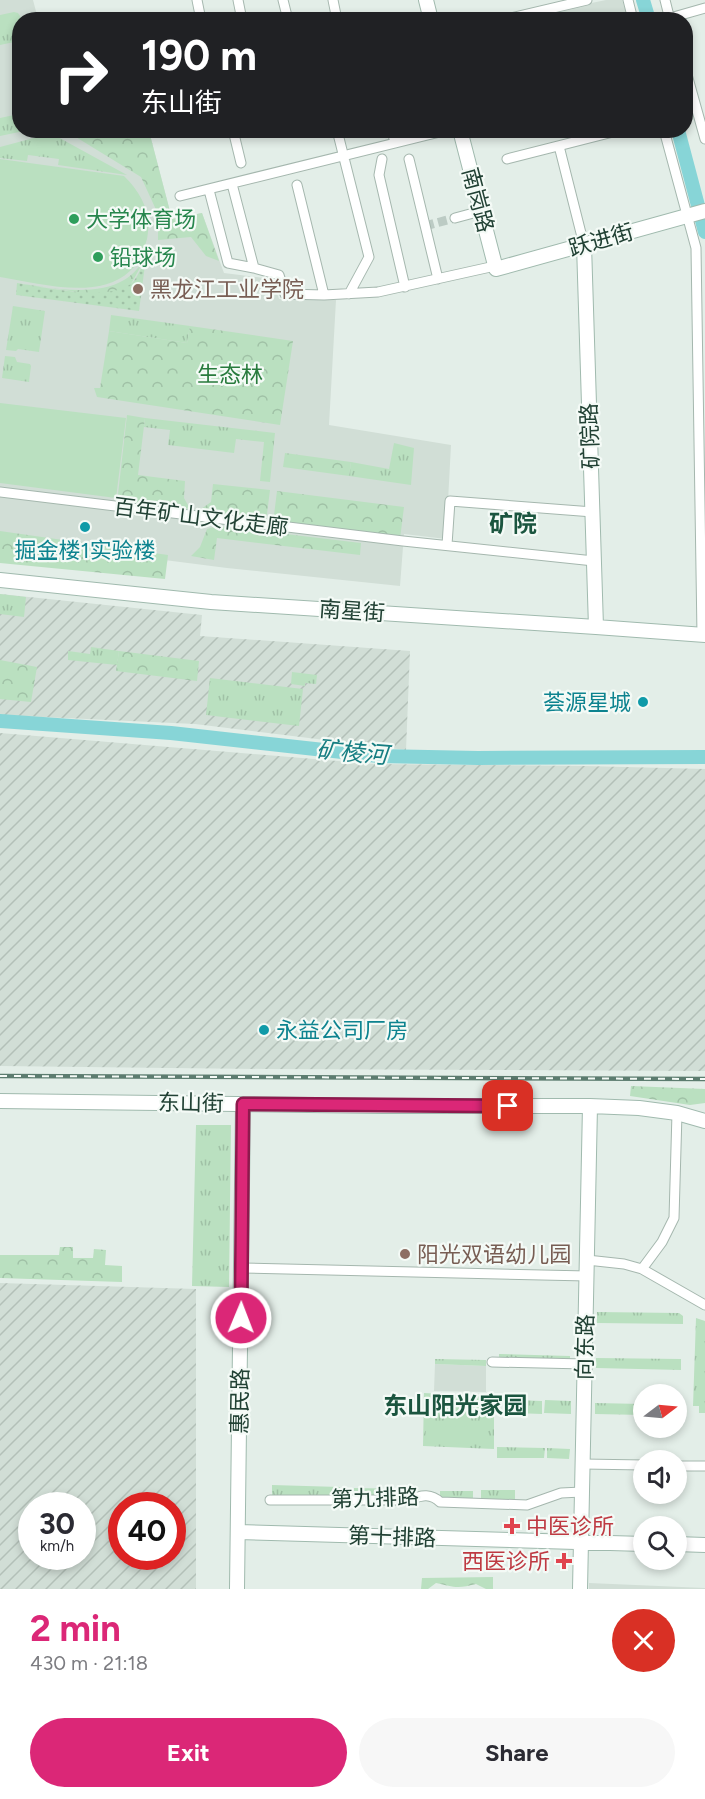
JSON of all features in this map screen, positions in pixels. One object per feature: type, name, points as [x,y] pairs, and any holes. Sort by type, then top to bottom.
[{"type":"street","points":[[536,12],[587,0]]},
{"type":"street","points":[[693,97],[705,139]]},
{"type":"street","points":[[695,104],[705,101]]},
{"type":"street","points":[[235,138],[241,163]]},
{"type":"street","points":[[339,138],[369,257],[349,294]]},
{"type":"street","points":[[394,138],[395,143]]},
{"type":"street","points":[[180,196],[415,138]]},
{"type":"street","name":"南岗路","points":[[462,138],[496,268]]},
{"type":"street","points":[[507,159],[590,138]]},
{"type":"street","points":[[667,138],[695,214],[698,272],[698,474],[703,635]]},
{"type":"street","points":[[560,146],[584,245]]},
{"type":"street","points":[[382,159],[380,175],[405,287]]},
{"type":"street","points":[[409,159],[438,279]]},
{"type":"street","points":[[232,184],[254,268]]},
{"type":"street","points":[[297,185],[324,295]]},
{"type":"street","points":[[209,189],[228,263],[279,274],[285,294],[324,295],[378,292],[496,268]]},
{"type":"street","points":[[455,218],[481,211]]},
{"type":"street","name":"跃进街","points":[[496,268],[695,214]]},
{"type":"street","name":"矿院路","points":[[584,245],[596,627]]},
{"type":"street","name":"百年矿山文化走廊","points":[[0,492],[403,541],[594,561]]},
{"type":"street","points":[[447,546],[450,501],[593,512]]},
{"type":"street","name":"南星街","points":[[0,580],[212,602],[703,635]]},
{"type":"street","name":"东山街","points":[[0,1101],[591,1106],[639,1108],[677,1113],[705,1121]]},
{"type":"street","name":"惠民路","points":[[237,1589],[243,1104]]},
{"type":"street","name":"向东路","points":[[580,1589],[591,1106]]},
{"type":"street","points":[[642,1269],[662,1242],[674,1218],[677,1113]]},
{"type":"street","points":[[587,1260],[624,1264],[642,1269],[705,1305]]},
{"type":"street","points":[[242,1268],[587,1276]]},
{"type":"street","points":[[492,1362],[585,1364]]},
{"type":"street","points":[[583,1464],[633,1465]]},
{"type":"street","points":[[687,1466],[705,1467]]},
{"type":"street","name":"第九排路","points":[[270,1500],[412,1500],[418,1496],[434,1497],[440,1502],[527,1505],[561,1493],[582,1492]]},
{"type":"street","name":"第十排路","points":[[238,1532],[633,1544]]},
{"type":"street","points":[[687,1544],[705,1545]]},
{"type":"shaded area","name":"黑龙江工业学院","points":[[0,0],[33,0],[36,12],[12,12],[12,138],[151,138],[172,219],[202,213],[224,273],[272,279],[279,299],[336,300],[329,425],[451,445],[446,539],[404,534],[400,586],[227,568],[0,539]]},
{"type":"shaded area","points":[[606,0],[622,0],[626,12],[548,12]]},
{"type":"shaded area","points":[[0,594],[202,615],[200,636],[410,651],[406,750],[195,724],[0,715]]},
{"type":"shaded area","points":[[0,733],[374,764],[705,769],[705,1071],[0,1066]]},
{"type":"shaded area","points":[[0,1283],[196,1289],[196,1589],[0,1589]]},
{"type":"shaded area","points":[[435,1364],[486,1366],[486,1392],[434,1391]]},
{"type":"shaded area","points":[[589,1583],[705,1588],[705,1589],[589,1589]]},
{"type":"green space","points":[[12,12],[12,42],[0,45],[0,15]]},
{"type":"green space","points":[[12,115],[12,134],[0,136],[0,118]]},
{"type":"green space","points":[[34,138],[60,138],[127,175],[58,165],[59,159],[28,155],[27,161],[0,158],[0,147]]},
{"type":"green space","points":[[77,138],[151,138],[172,219],[202,213],[219,261],[206,256],[191,237],[158,240],[158,214],[141,177]]},
{"type":"green space","name":"大学体育场","points":[[0,159],[124,176],[141,197],[147,212],[147,239],[140,261],[117,280],[85,288],[50,286],[0,277]]},
{"type":"green space","points":[[146,257],[131,284],[117,298],[48,288],[86,290],[113,285],[130,276]]},
{"type":"green space","points":[[146,257],[139,311],[16,295],[17,283],[78,292],[110,292],[133,282]]},
{"type":"green space","points":[[13,306],[45,311],[39,352],[6,350]]},
{"type":"green space","points":[[111,315],[190,326],[187,343],[109,331]]},
{"type":"green space","name":"生态林","points":[[190,326],[293,341],[280,425],[97,397],[94,388],[100,388],[109,331],[187,343]]},
{"type":"green space","points":[[5,356],[15,357],[17,362],[30,364],[29,382],[2,378]]},
{"type":"green space","points":[[0,403],[126,418],[116,498],[0,483]]},
{"type":"green space","points":[[127,415],[145,418],[138,475],[185,481],[184,498],[189,512],[117,503]]},
{"type":"green space","points":[[145,418],[275,433],[270,482],[260,481],[264,442],[236,439],[234,453],[168,445],[170,430],[144,427]]},
{"type":"green space","points":[[394,443],[414,448],[411,485],[349,476],[351,462],[389,469]]},
{"type":"green space","points":[[285,453],[351,462],[349,476],[283,467]]},
{"type":"green space","points":[[213,484],[270,490],[266,522],[200,514],[201,509],[211,502]]},
{"type":"green space","points":[[277,491],[404,507],[400,539],[273,523]]},
{"type":"green space","points":[[218,526],[361,543],[360,555],[217,538],[214,560],[191,556],[200,547],[207,529]]},
{"type":"green space","points":[[0,531],[168,555],[165,579],[0,563]]},
{"type":"green space","points":[[0,594],[26,597],[24,617],[0,614]]},
{"type":"green space","points":[[91,647],[119,651],[117,665],[68,660],[68,651],[90,654]]},
{"type":"green space","points":[[119,651],[199,661],[197,681],[116,671]]},
{"type":"green space","points":[[0,660],[37,667],[31,702],[0,699]]},
{"type":"green space","points":[[292,672],[317,675],[316,684],[305,683],[305,686],[291,684]]},
{"type":"green space","points":[[210,678],[303,689],[299,726],[206,715]]},
{"type":"green space","points":[[631,1086],[705,1089],[705,1103],[690,1105],[630,1096]]},
{"type":"green space","points":[[196,1125],[231,1125],[229,1287],[192,1286]]},
{"type":"green space","points":[[60,1247],[73,1247],[73,1258],[93,1258],[94,1249],[106,1250],[105,1265],[122,1266],[122,1282],[0,1278],[0,1255],[59,1255]]},
{"type":"green space","points":[[597,1312],[679,1313],[683,1316],[683,1324],[597,1323]]},
{"type":"green space","points":[[696,1318],[705,1321],[705,1413],[699,1413],[699,1406],[693,1406]]},
{"type":"green space","points":[[499,1354],[570,1356],[570,1362],[499,1360]]},
{"type":"green space","points":[[596,1358],[681,1359],[681,1370],[596,1368]]},
{"type":"green space","points":[[435,1359],[486,1360],[486,1366],[435,1364]]},
{"type":"green space","points":[[424,1393],[494,1397],[494,1449],[423,1446]]},
{"type":"green space","points":[[516,1400],[542,1401],[542,1414],[515,1413]]},
{"type":"green space","points":[[545,1400],[571,1401],[571,1414],[544,1413]]},
{"type":"green space","points":[[595,1403],[633,1404],[633,1415],[595,1414]]},
{"type":"green space","points":[[426,1426],[470,1427],[470,1444],[425,1443]]},
{"type":"green space","points":[[497,1447],[545,1448],[544,1458],[497,1458]]},
{"type":"green space","points":[[547,1448],[570,1449],[569,1459],[547,1458]]},
{"type":"green space","points":[[272,1485],[340,1487],[339,1497],[272,1495]]},
{"type":"green space","points":[[354,1488],[413,1489],[413,1498],[353,1496]]},
{"type":"green space","points":[[481,1490],[515,1490],[515,1500],[481,1500]]},
{"type":"green space","points":[[440,1491],[473,1491],[473,1499],[440,1499]]},
{"type":"green space","points":[[493,1577],[493,1589],[486,1589],[476,1584],[456,1587],[436,1583],[428,1589],[421,1589],[422,1578]]},
{"type":"waterway","points":[[643,0],[647,12]]},
{"type":"waterway","points":[[680,138],[705,232]]},
{"type":"waterway","name":"矿棱河","points":[[0,721],[171,733],[378,756],[705,757]]},
{"type":"tunnel","points":[[425,226],[455,218]]},
{"type":"railway","points":[[0,1076],[705,1079]]},
{"type":"place","name":"大学体育场","points":[[74,219]]},
{"type":"place","name":"铅球场","points":[[98,257]]},
{"type":"place","name":"黑龙江工业学院","points":[[138,289]]},
{"type":"place","name":"掘金楼1实验楼","points":[[85,527]]},
{"type":"place","name":"荟源星城","points":[[643,702]]},
{"type":"place","name":"永益公司厂房","points":[[264,1030]]},
{"type":"place","name":"阳光双语幼儿园","points":[[405,1254]]},
{"type":"place","name":"中医诊所","points":[[512,1526]]},
{"type":"place","name":"西医诊所","points":[[564,1561]]},
{"type":"district","name":"矿院","points":[[513,523]]},
{"type":"district","name":"东山阳光家园","points":[[455,1405]]},
{"type":"route","points":[[241,1318],[243,1104],[508,1106]]}]
